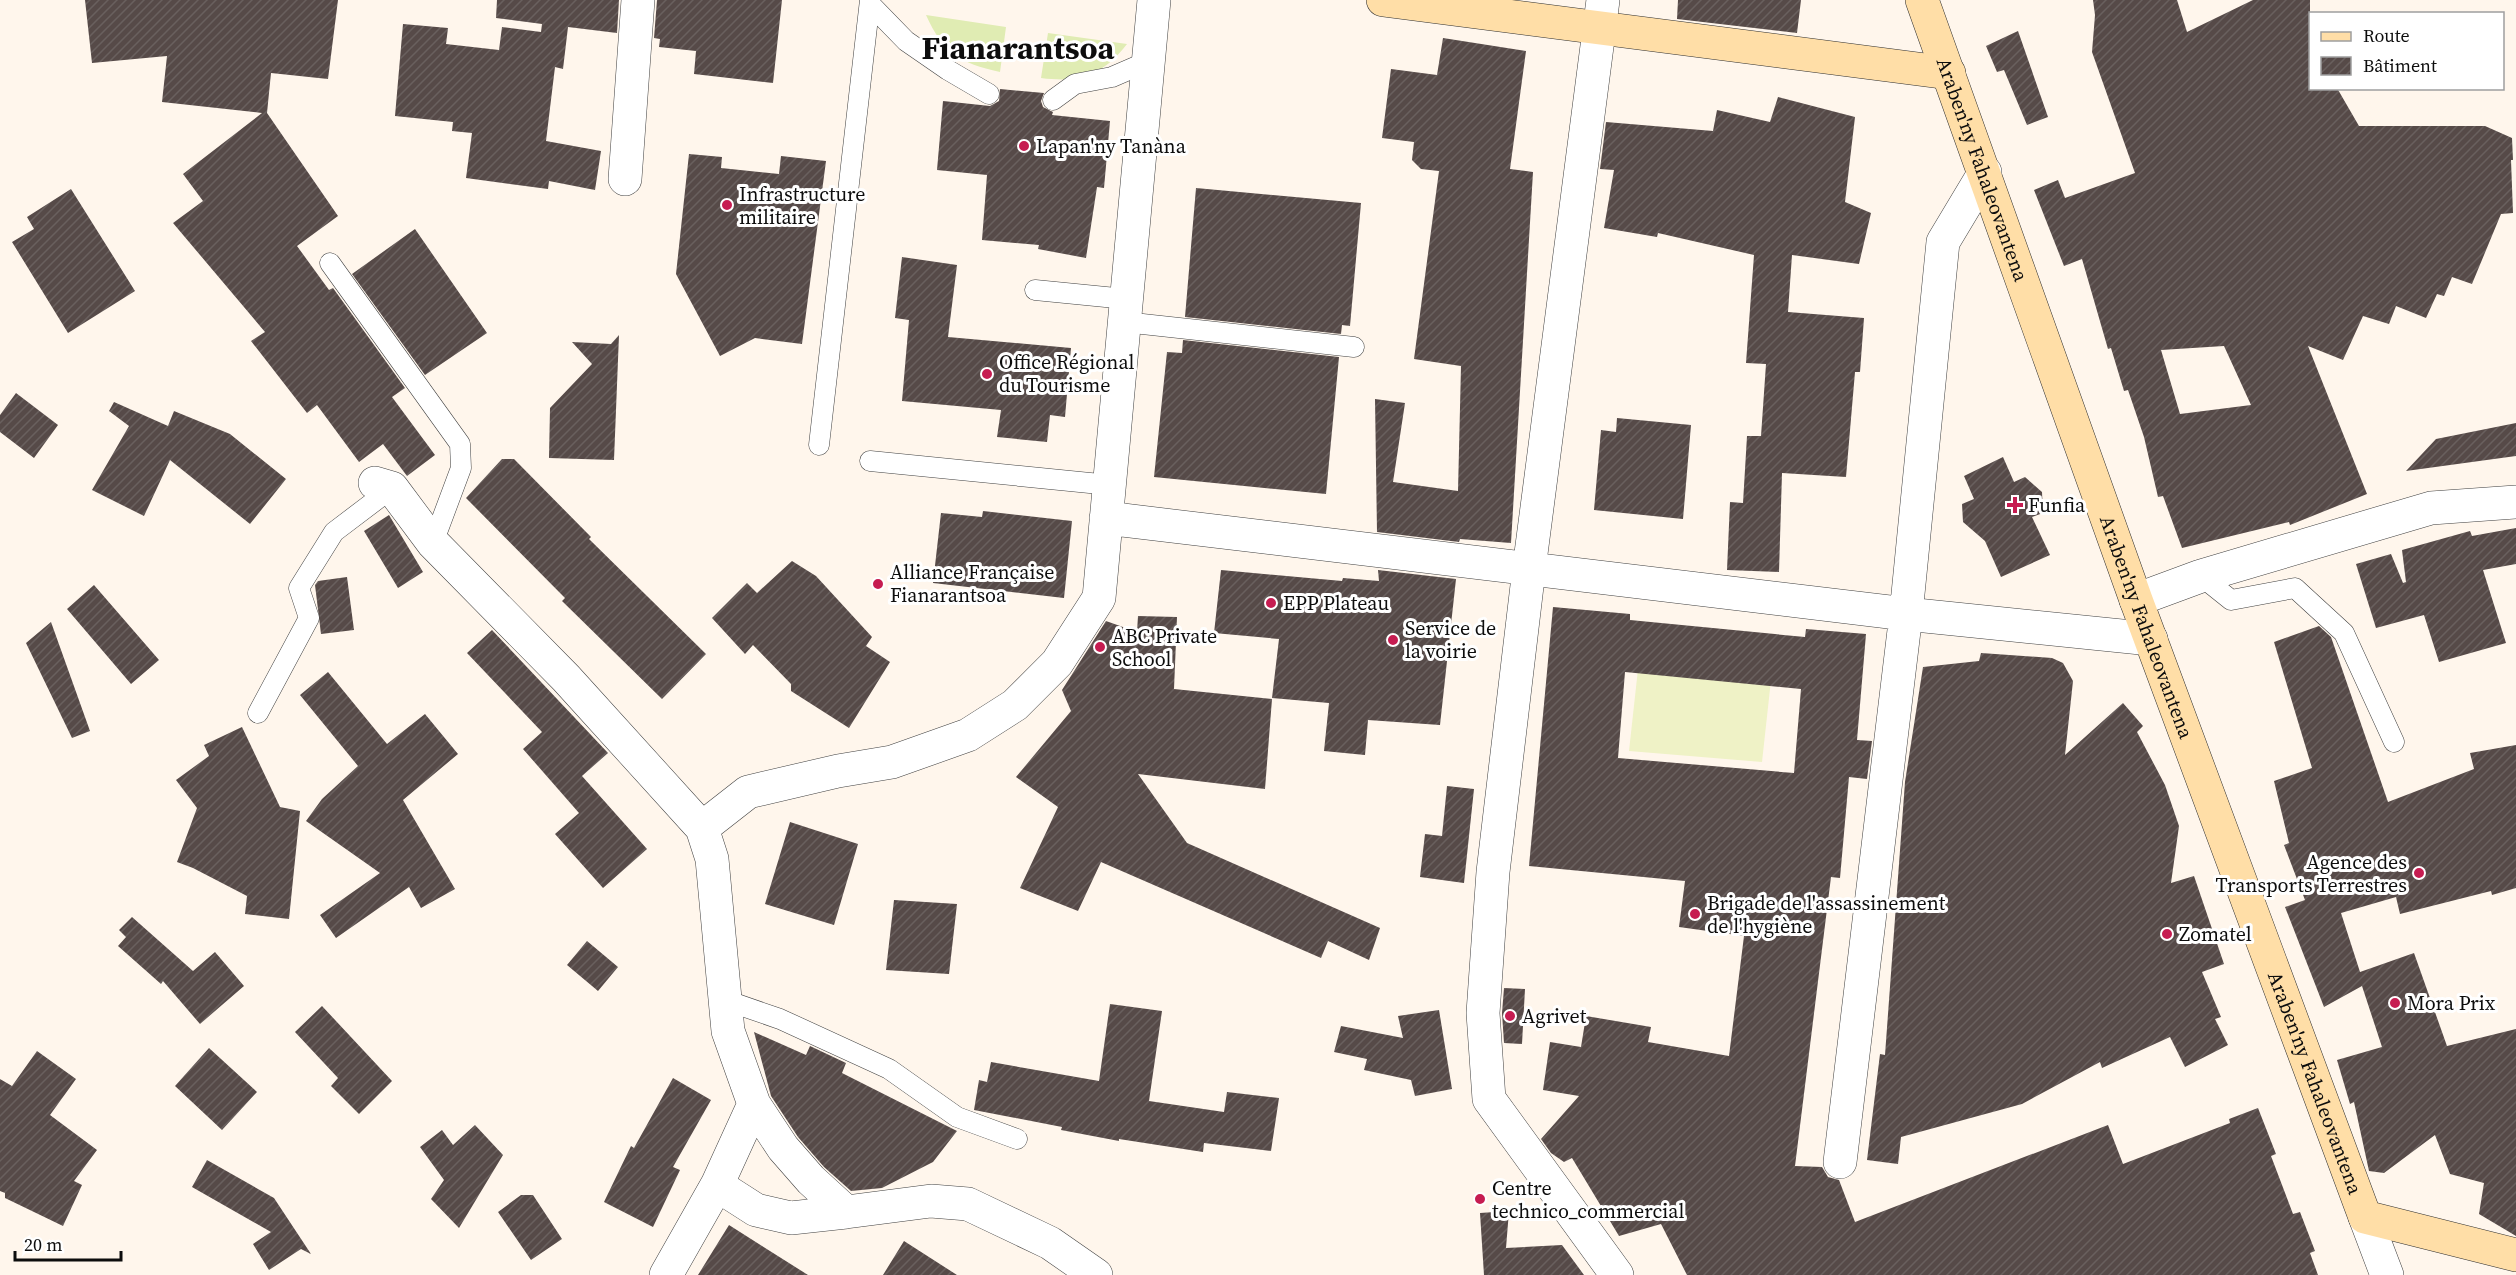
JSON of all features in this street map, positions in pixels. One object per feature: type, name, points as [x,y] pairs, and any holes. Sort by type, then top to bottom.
[{"type":"street","points":[[625,179],[638,0]]},
{"type":"street","points":[[702,828],[748,792],[838,771],[892,762],[968,735],[1015,705],[1057,663],[1098,598],[1154,0]]},
{"type":"street","points":[[1383,0],[1601,15],[1949,73]]},
{"type":"street","name":"Araben'ny Fahaleovantena","points":[[1922,0],[2136,600],[2365,1217]]},
{"type":"street","points":[[1601,15],[1528,569],[1493,872],[1483,1013],[1489,1099],[1617,1275]]},
{"type":"street","points":[[1840,1162],[1906,614],[1943,242],[1985,172]]},
{"type":"street","points":[[383,485],[433,543],[566,678],[702,828],[712,859],[728,1031],[754,1104],[790,1156],[811,1180],[846,1212]]},
{"type":"street","points":[[2136,600],[2201,576],[2431,508],[2516,502]]},
{"type":"street","points":[[1106,518],[1906,614],[2151,639]]},
{"type":"street","points":[[666,1275],[717,1185],[754,1104]]},
{"type":"street","points":[[717,1185],[756,1210],[791,1218],[930,1201],[968,1204],[1050,1243],[1096,1275]]},
{"type":"street","points":[[2365,1217],[2516,1255]]},
{"type":"street","points":[[2365,1217],[2387,1275]]},
{"type":"lane","points":[[870,2],[906,41],[948,70],[989,94]]},
{"type":"lane","points":[[819,445],[870,2]]},
{"type":"lane","points":[[1053,100],[1075,84],[1112,77],[1149,61]]},
{"type":"lane","points":[[330,263],[460,444],[461,468],[433,543]]},
{"type":"lane","points":[[1035,290],[1126,310],[1354,347]]},
{"type":"lane","points":[[870,461],[1110,485]]},
{"type":"lane","points":[[258,713],[309,618],[299,588],[334,532],[383,485]]},
{"type":"lane","points":[[2201,576],[2231,600],[2295,588],[2344,633],[2394,742]]},
{"type":"lane","points":[[725,1000],[780,1019],[890,1069],[957,1117],[1017,1139]]},
{"type":"green space","points":[[926,15],[1006,27],[1000,72],[974,65],[954,54],[939,39]]},
{"type":"green space","points":[[1048,33],[1127,44],[1108,64],[1089,75],[1067,79],[1041,78]]},
{"type":"green space","points":[[1638,669],[1771,680],[1762,762],[1629,751]]},
{"type":"building","points":[[85,0],[338,0],[328,79],[271,73],[267,113],[338,216],[297,246],[329,290],[333,288],[405,388],[392,397],[435,455],[407,476],[383,444],[359,462],[317,405],[307,413],[251,341],[265,332],[173,223],[203,201],[183,174],[262,113],[162,102],[167,56],[92,63]]},
{"type":"building","points":[[497,0],[619,0],[617,33],[568,27],[563,69],[555,67],[546,141],[601,151],[595,190],[549,181],[548,189],[466,178],[472,133],[452,131],[453,122],[395,116],[403,24],[448,28],[446,44],[499,50],[502,27],[541,32],[542,24],[496,18]]},
{"type":"building","points":[[657,0],[782,0],[773,83],[694,74],[696,51],[659,47],[660,39],[654,38]]},
{"type":"building","points":[[1678,0],[1801,0],[1797,33],[1677,19]]},
{"type":"building","points":[[2093,0],[2177,0],[2187,32],[2253,0],[2310,0],[2309,90],[2338,90],[2359,126],[2485,126],[2512,138],[2513,213],[2501,214],[2472,284],[2452,277],[2444,296],[2437,294],[2426,318],[2396,306],[2389,324],[2363,316],[2343,360],[2308,346],[2367,494],[2290,525],[2289,522],[2182,548],[2163,496],[2158,497],[2144,437],[2128,390],[2124,391],[2111,348],[2108,349],[2082,259],[2064,266],[2034,190],[2058,180],[2065,198],[2135,173],[2092,52],[2095,15]],"holes":[[[2224,346],[2251,405],[2180,414],[2161,350]]]},
{"type":"building","points":[[2018,31],[2048,117],[2027,125],[2004,70],[1997,72],[1986,46]]},
{"type":"building","points":[[1443,38],[1526,51],[1510,169],[1533,172],[1511,543],[1460,539],[1459,542],[1377,532],[1375,399],[1405,403],[1393,482],[1458,491],[1461,366],[1414,359],[1439,171],[1421,169],[1412,160],[1414,142],[1382,138],[1391,69],[1437,75]]},
{"type":"building","name":"Lapan'ny Tanàna","points":[[1000,89],[1044,93],[1041,101],[1043,107],[1053,112],[1052,115],[1110,121],[1104,188],[1097,187],[1086,258],[1038,249],[1039,245],[982,240],[987,175],[937,170],[943,101],[990,106],[999,101]]},
{"type":"building","points":[[1778,97],[1855,117],[1845,202],[1871,213],[1859,264],[1792,255],[1788,312],[1864,318],[1860,372],[1855,372],[1846,477],[1782,473],[1779,572],[1727,570],[1730,502],[1743,503],[1747,436],[1761,436],[1766,364],[1746,363],[1754,255],[1658,233],[1657,237],[1604,228],[1614,170],[1600,169],[1606,122],[1713,131],[1717,110],[1770,122]]},
{"type":"building","points":[[689,154],[722,157],[721,168],[779,174],[781,156],[826,161],[802,344],[755,338],[720,356],[676,274]]},
{"type":"building","points":[[1196,188],[1361,203],[1350,326],[1342,325],[1341,334],[1185,317]]},
{"type":"building","points":[[71,189],[135,291],[68,333],[12,242],[34,229],[27,217]]},
{"type":"building","points":[[415,229],[487,333],[425,375],[352,274]]},
{"type":"building","name":"Office Régional du Tourisme","points":[[902,257],[957,265],[948,337],[1071,348],[1065,417],[1050,415],[1047,442],[997,437],[1001,410],[902,401],[909,320],[895,318]]},
{"type":"building","points":[[619,335],[614,460],[549,458],[550,408],[592,364],[572,342],[611,344]]},
{"type":"building","points":[[1183,340],[1339,357],[1326,494],[1154,477],[1167,352],[1182,353]]},
{"type":"building","points":[[16,393],[58,425],[34,458],[0,432],[0,415]]},
{"type":"building","points":[[114,402],[168,426],[174,411],[230,434],[286,479],[250,524],[170,460],[144,516],[92,490],[129,426],[109,411]]},
{"type":"building","points":[[1617,418],[1691,425],[1683,519],[1594,510],[1601,430],[1616,432]]},
{"type":"building","points":[[2516,423],[2516,456],[2406,471],[2436,439]]},
{"type":"building","points":[[2003,457],[2014,482],[2025,477],[2042,492],[2043,513],[2032,517],[2050,555],[2001,577],[1985,541],[1963,522],[1962,504],[1974,499],[1964,476]]},
{"type":"building","points":[[502,459],[514,459],[591,537],[589,539],[706,654],[662,699],[562,601],[565,598],[466,498]]},
{"type":"building","points":[[983,511],[1072,521],[1064,598],[933,583],[941,513],[982,517]]},
{"type":"building","points":[[389,515],[423,572],[398,588],[364,531]]},
{"type":"building","points":[[2516,528],[2516,564],[2483,570],[2506,643],[2439,662],[2424,615],[2376,628],[2356,564],[2391,554],[2403,583],[2406,582],[2402,550],[2470,531],[2472,536]]},
{"type":"building","points":[[792,561],[816,576],[872,637],[866,646],[890,662],[849,728],[791,691],[791,684],[753,645],[745,654],[712,618],[747,583],[757,593]]},
{"type":"building","points":[[1221,570],[1342,581],[1343,578],[1379,581],[1378,570],[1456,579],[1440,725],[1368,720],[1365,755],[1324,751],[1329,703],[1272,698],[1279,639],[1214,633]]},
{"type":"building","points":[[347,577],[354,630],[321,634],[315,585],[318,581]]},
{"type":"building","points":[[94,585],[159,660],[131,684],[67,609]]},
{"type":"building","points":[[1553,607],[1630,614],[1630,620],[1805,637],[1806,629],[1866,634],[1857,740],[1872,741],[1867,779],[1849,777],[1840,878],[1831,877],[1795,1166],[1822,1167],[1828,1177],[1839,1180],[1855,1222],[2108,1125],[2123,1164],[2230,1123],[2229,1119],[2258,1108],[2276,1154],[2271,1156],[2293,1214],[2300,1212],[2315,1251],[2310,1253],[2318,1275],[1687,1275],[1661,1224],[1619,1236],[1572,1158],[1564,1162],[1551,1153],[1541,1139],[1579,1096],[1543,1090],[1550,1042],[1581,1047],[1586,1016],[1651,1027],[1648,1042],[1729,1056],[1744,936],[1679,927],[1685,881],[1529,866]],"holes":[[[1625,672],[1801,689],[1794,773],[1618,758]]]},
{"type":"building","points":[[1138,616],[1177,617],[1174,689],[1272,699],[1265,789],[1138,774],[1187,843],[1380,928],[1369,960],[1328,941],[1321,958],[1101,862],[1078,911],[1020,888],[1058,807],[1016,777],[1071,711],[1062,690],[1106,621],[1137,632]]},
{"type":"building","points":[[51,622],[90,731],[72,738],[26,643]]},
{"type":"building","points":[[2319,626],[2331,637],[2388,802],[2474,769],[2470,753],[2516,745],[2516,888],[2492,895],[2491,891],[2400,914],[2396,897],[2341,913],[2360,972],[2414,953],[2447,1046],[2516,1029],[2516,1236],[2479,1214],[2484,1183],[2450,1174],[2435,1135],[2384,1173],[2369,1171],[2354,1102],[2350,1104],[2337,1060],[2382,1047],[2362,986],[2324,1007],[2285,907],[2305,900],[2284,845],[2289,843],[2274,781],[2312,768],[2274,642]]},
{"type":"building","points":[[492,630],[608,753],[582,776],[647,849],[603,888],[555,834],[579,813],[523,749],[542,732],[467,653]]},
{"type":"building","points":[[1981,653],[2052,658],[2063,663],[2073,681],[2065,755],[2123,703],[2143,726],[2137,732],[2165,785],[2179,826],[2171,883],[2194,876],[2224,964],[2202,972],[2221,1017],[2215,1019],[2228,1045],[2185,1067],[2170,1037],[2102,1068],[2100,1062],[2022,1104],[1901,1137],[1898,1164],[1867,1160],[1880,1054],[1885,1055],[1905,782],[1923,667],[1979,661]]},
{"type":"building","points":[[328,672],[387,744],[425,714],[458,754],[403,800],[455,889],[421,908],[409,887],[336,938],[320,915],[380,873],[306,821],[322,799],[358,766],[300,695]]},
{"type":"building","points":[[242,727],[280,807],[300,811],[289,919],[245,914],[247,896],[177,862],[197,808],[176,780],[209,756],[204,745]]},
{"type":"building","points":[[1447,786],[1474,789],[1464,883],[1420,877],[1425,834],[1442,836]]},
{"type":"building","points":[[790,822],[858,844],[834,925],[765,904]]},
{"type":"building","points":[[894,900],[957,904],[949,974],[886,970]]},
{"type":"building","points":[[132,917],[193,971],[215,952],[244,986],[200,1024],[163,981],[161,984],[118,946],[126,937],[119,930]]},
{"type":"building","points":[[587,941],[618,967],[598,991],[567,965]]},
{"type":"building","name":"Agrivet","points":[[1504,988],[1525,989],[1522,1044],[1504,1043],[1502,1013]]},
{"type":"building","points":[[1110,1004],[1162,1011],[1149,1101],[1224,1112],[1227,1092],[1279,1098],[1271,1151],[1204,1143],[1203,1152],[1119,1139],[1119,1141],[974,1110],[979,1080],[987,1082],[991,1062],[1099,1081]]},
{"type":"building","points":[[322,1006],[392,1081],[359,1114],[331,1086],[338,1078],[295,1032]]},
{"type":"building","points":[[1439,1010],[1452,1089],[1415,1096],[1411,1080],[1364,1070],[1367,1059],[1334,1052],[1341,1026],[1403,1038],[1398,1016]]},
{"type":"building","points":[[754,1032],[806,1055],[810,1046],[846,1063],[842,1073],[957,1131],[933,1162],[882,1188],[851,1191],[824,1167],[798,1137],[771,1096]]},
{"type":"building","points":[[209,1048],[257,1092],[222,1130],[175,1086]]},
{"type":"building","points":[[37,1051],[76,1079],[50,1115],[97,1150],[74,1181],[82,1185],[63,1226],[5,1198],[5,1193],[0,1191],[0,1079],[12,1086]]},
{"type":"building","points":[[673,1078],[711,1100],[673,1167],[680,1170],[653,1227],[604,1202],[631,1146],[634,1148]]},
{"type":"building","points":[[475,1125],[503,1155],[459,1228],[431,1199],[444,1180],[420,1147],[442,1130],[453,1145]]},
{"type":"building","points":[[207,1160],[274,1198],[311,1254],[301,1249],[269,1270],[253,1244],[271,1232],[192,1187]]},
{"type":"building","points":[[521,1195],[533,1195],[562,1239],[531,1260],[498,1212]]},
{"type":"building","points":[[1509,1211],[1506,1248],[1562,1245],[1584,1275],[1484,1275],[1480,1213]]},
{"type":"building","points":[[729,1225],[808,1275],[698,1275]]},
{"type":"building","points":[[904,1241],[957,1275],[883,1275]]},
{"type":"place","name":"Lapan'ny Tanàna","points":[[1024,146]]},
{"type":"place","name":"Infrastructure militaire","points":[[727,205]]},
{"type":"place","name":"Office Régional du Tourisme","points":[[987,374]]},
{"type":"place","name":"Funfia","points":[[2015,505]]},
{"type":"place","name":"Alliance Française Fianarantsoa","points":[[878,584]]},
{"type":"place","name":"EPP Plateau","points":[[1271,603]]},
{"type":"place","name":"Service de la voirie","points":[[1393,640]]},
{"type":"place","name":"ABC Private School","points":[[1100,647]]},
{"type":"place","name":"Agence des Transports Terrestres","points":[[2419,873]]},
{"type":"place","name":"Brigade de l'assassinement de l'hygiène","points":[[1695,914]]},
{"type":"place","name":"Zomatel","points":[[2167,934]]},
{"type":"place","name":"Mora Prix","points":[[2395,1003]]},
{"type":"place","name":"Agrivet","points":[[1510,1016]]},
{"type":"place","name":"Centre technico_commercial","points":[[1480,1199]]},
{"type":"district","name":"Fianarantsoa","points":[[1018,48]]}]
